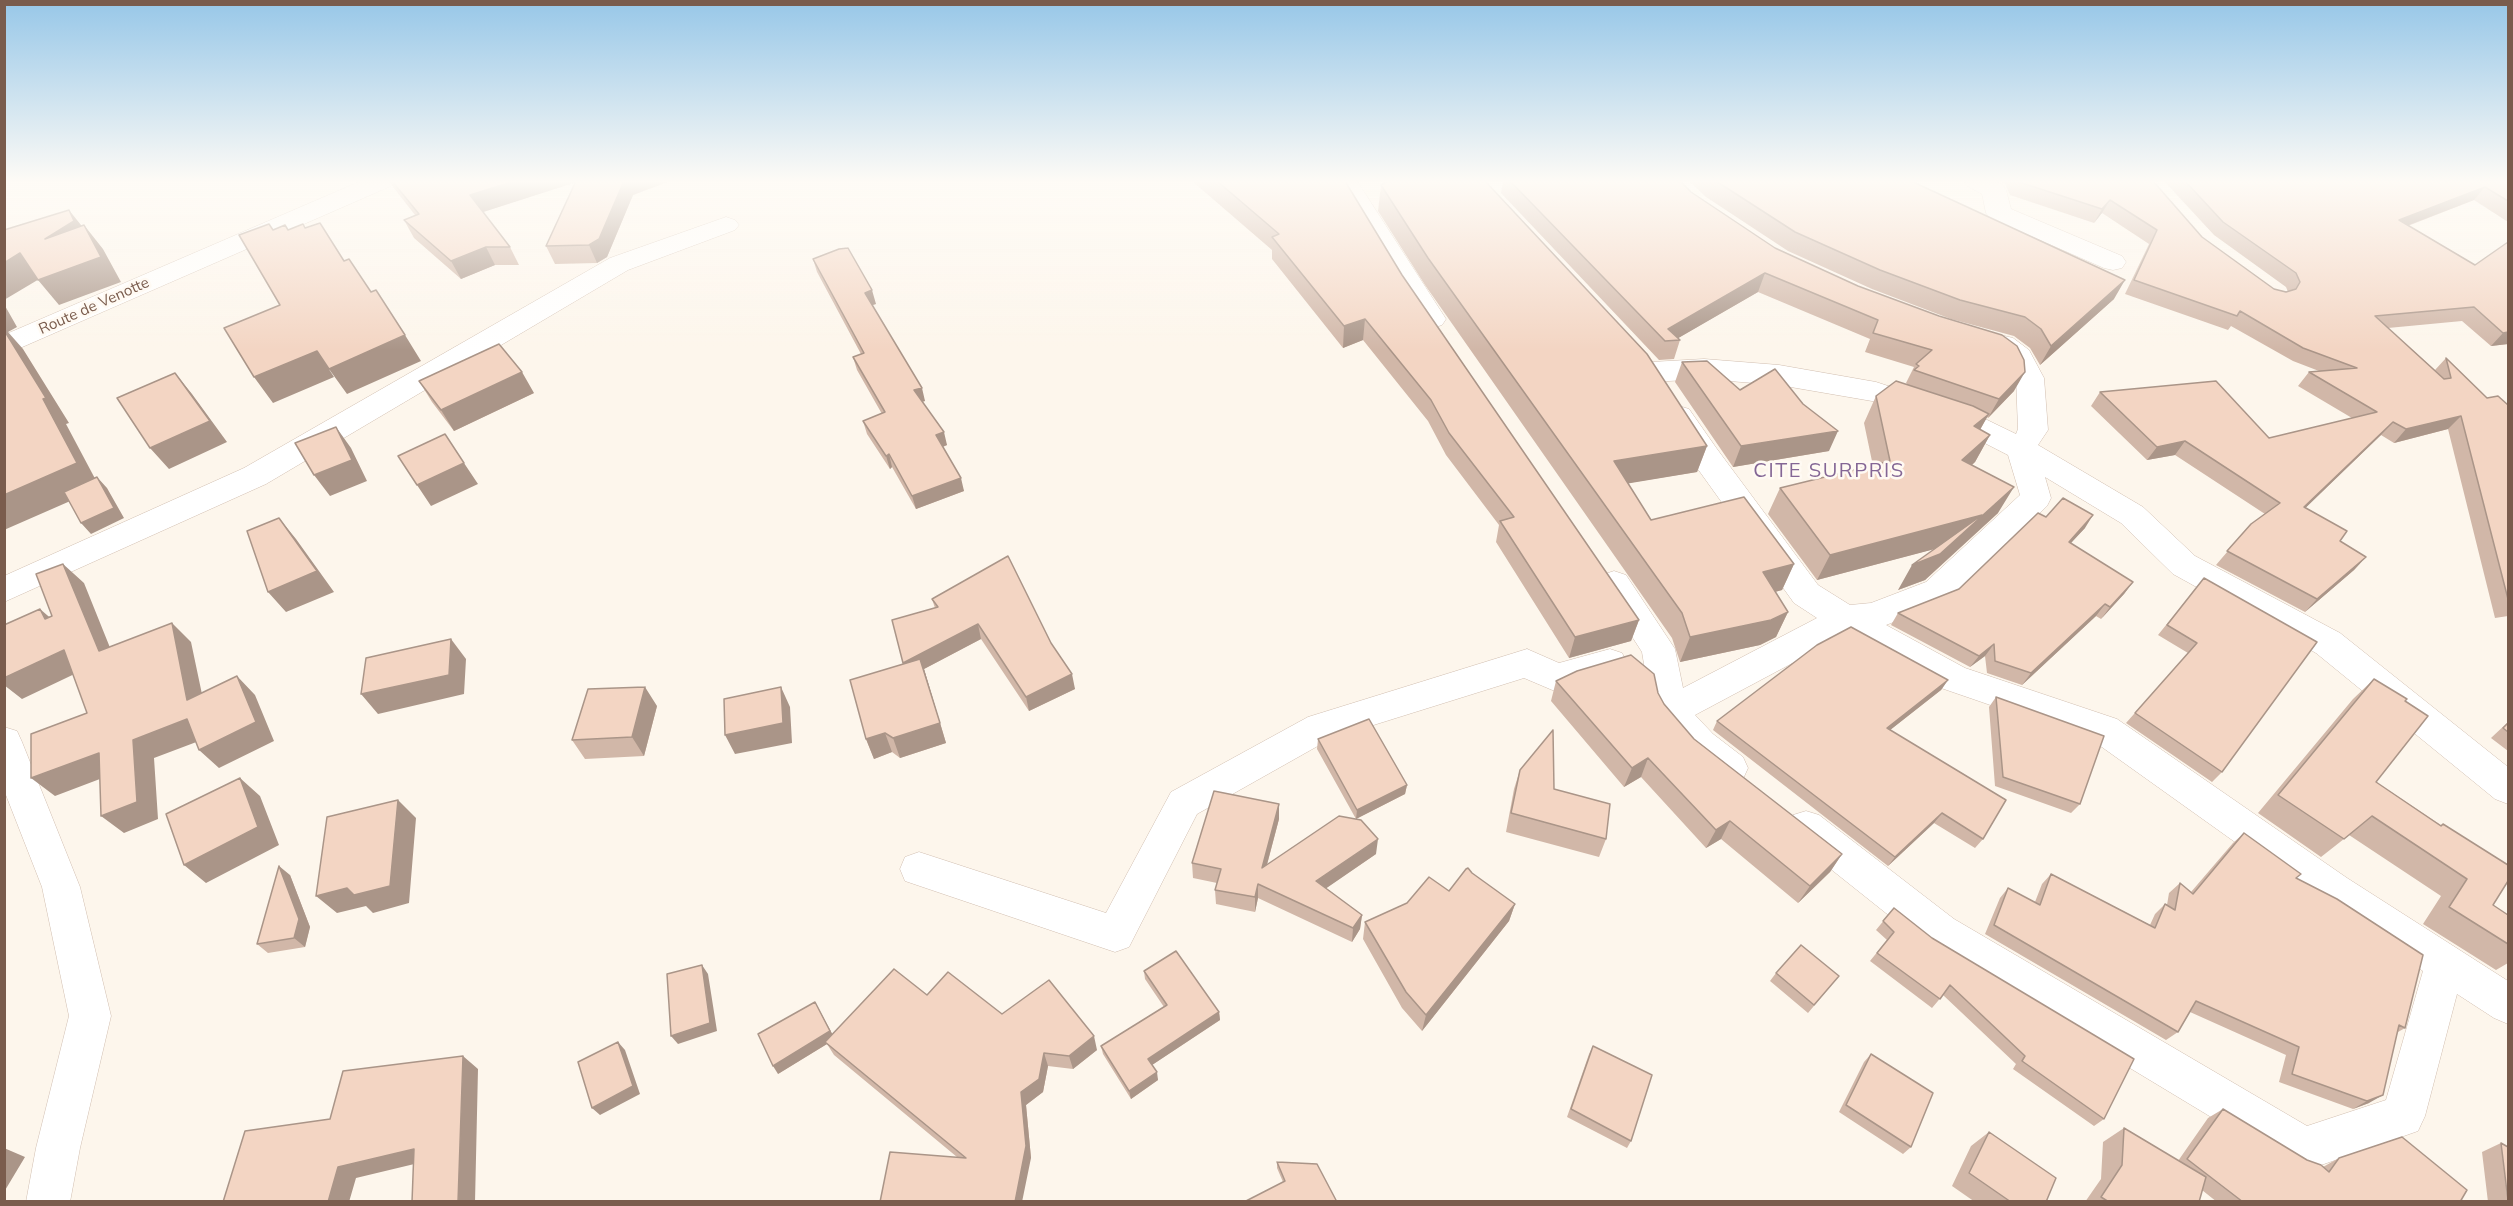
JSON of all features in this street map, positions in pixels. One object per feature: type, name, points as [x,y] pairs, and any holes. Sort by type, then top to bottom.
[{"type":"street","name":"Route de Venotte","points":[[4,346],[253,237]]},
{"type":"street","points":[[4,590],[255,476],[619,264],[692,237]]},
{"type":"street","points":[[1379,237],[1445,339]]},
{"type":"street","points":[[2055,237],[2113,262]]},
{"type":"street","points":[[1670,712],[1845,619],[1874,616],[1938,591],[2036,498],[2021,449],[2033,430],[2030,378],[2019,357],[2003,345],[1971,336]]},
{"type":"street","points":[[2508,788],[2328,643],[2184,565],[2132,515],[2021,449],[1969,423],[1876,392],[1779,375],[1642,363],[1706,457],[1806,594],[1845,619],[1953,678],[2104,729],[2332,890],[2508,1004]]},
{"type":"street","points":[[1598,562],[1658,650],[1670,712],[1700,745],[1940,932],[2304,1149],[2403,1116],[2445,963]]},
{"type":"street","points":[[919,869],[1115,934],[1184,803],[1321,727],[1527,663],[1557,678],[1658,650]]},
{"type":"street","points":[[4,742],[61,887],[90,1016],[58,1148],[48,1202]]},
{"type":"building","points":[[4,237],[91,237],[101,257],[38,280],[20,253],[4,263]]},
{"type":"building","points":[[240,237],[329,237],[344,261],[349,259],[371,292],[376,290],[405,335],[329,369],[317,351],[254,377],[224,328],[280,305]]},
{"type":"building","points":[[424,237],[503,237],[510,247],[486,247],[451,261]]},
{"type":"building","points":[[550,237],[600,237],[589,245],[546,246]]},
{"type":"building","points":[[1272,237],[1379,237],[1402,275],[1639,620],[1575,637],[1500,521],[1514,517],[1449,433],[1431,400],[1365,319],[1344,326]]},
{"type":"building","points":[[1415,237],[1538,237],[1647,354],[1707,446],[1614,461],[1651,520],[1744,497],[1794,564],[1763,572],[1788,612],[1771,620],[1690,637],[1682,613]]},
{"type":"building","points":[[1565,237],[1759,237],[1775,248],[1858,286],[1939,316],[2002,335],[2017,346],[2024,360],[2025,372],[1999,399],[1914,370],[1919,366],[1916,364],[1932,350],[1873,333],[1878,320],[1765,273],[1668,329],[1680,340],[1665,341]]},
{"type":"building","points":[[1807,237],[2033,237],[2125,280],[2051,346],[2041,329],[2025,317],[1960,300],[1880,270]]},
{"type":"building","points":[[2154,237],[2202,237],[2274,289],[2286,292],[2296,289],[2300,282],[2296,273],[2245,237],[2428,237],[2475,265],[2508,242],[2508,332],[2503,333],[2474,307],[2375,316],[2444,379],[2451,378],[2446,358],[2487,398],[2498,396],[2508,405],[2508,599],[2461,416],[2406,429],[2393,422],[2304,507],[2347,531],[2340,541],[2366,557],[2317,599],[2227,551],[2251,524],[2280,503],[2185,441],[2157,447],[2100,392],[2216,381],[2269,438],[2377,412],[2309,372],[2357,368],[2303,348],[2240,311],[2237,316],[2134,280]]},
{"type":"building","points":[[848,248],[872,290],[865,293],[922,388],[914,390],[944,432],[936,435],[961,478],[912,496],[889,454],[886,456],[863,421],[885,412],[853,357],[864,353],[813,259]]},
{"type":"building","points":[[4,330],[46,398],[43,399],[77,463],[4,495]]},
{"type":"building","points":[[499,344],[522,372],[441,410],[419,381]]},
{"type":"building","points":[[1707,361],[1740,390],[1775,369],[1803,404],[1838,431],[1741,446],[1682,362]]},
{"type":"building","points":[[175,373],[210,421],[150,448],[117,398]]},
{"type":"building","points":[[1896,381],[1973,406],[1989,414],[1974,426],[1990,435],[1962,460],[2014,487],[1940,554],[1912,565],[1982,515],[1830,555],[1780,488],[1890,461],[1876,396]]},
{"type":"building","points":[[336,427],[352,460],[314,475],[295,443]]},
{"type":"building","points":[[445,434],[464,463],[417,485],[398,456]]},
{"type":"building","points":[[97,477],[114,508],[81,523],[64,492]]},
{"type":"building","points":[[2063,498],[2093,515],[2069,542],[2133,582],[2110,607],[2105,604],[2031,673],[1995,661],[1994,644],[1979,656],[1898,613],[1959,589],[2038,513],[2046,517]]},
{"type":"building","points":[[279,518],[317,571],[268,592],[247,531]]},
{"type":"building","points":[[1008,556],[1051,643],[1072,674],[1026,697],[978,624],[903,663],[892,620],[938,607],[932,599]]},
{"type":"building","points":[[63,564],[99,651],[172,623],[187,700],[237,676],[256,722],[199,750],[187,719],[133,740],[137,802],[101,816],[99,753],[31,778],[31,734],[87,713],[64,650],[4,678],[4,625],[40,609],[45,619],[52,616],[36,574]]},
{"type":"building","points":[[2204,578],[2317,642],[2222,772],[2135,713],[2197,643],[2167,625]]},
{"type":"building","points":[[1851,627],[1948,680],[1887,728],[2006,800],[1983,839],[1942,813],[1895,857],[1717,721],[1817,645]]},
{"type":"building","points":[[451,639],[449,675],[361,694],[366,658]]},
{"type":"building","points":[[1631,655],[1654,674],[1658,693],[1664,704],[1694,739],[1842,854],[1810,886],[1730,821],[1716,830],[1648,758],[1632,768],[1556,681],[1577,671]]},
{"type":"building","points":[[920,659],[940,723],[893,738],[885,733],[866,739],[850,680]]},
{"type":"building","points":[[2374,679],[2407,699],[2405,701],[2428,716],[2376,782],[2441,826],[2443,824],[2508,865],[2508,881],[2493,905],[2508,915],[2508,944],[2449,907],[2467,879],[2372,816],[2344,839],[2278,795]]},
{"type":"building","points":[[645,687],[632,737],[572,740],[588,689]]},
{"type":"building","points":[[781,687],[783,723],[725,735],[724,699]]},
{"type":"building","points":[[1996,697],[2104,736],[2080,804],[2003,777]]},
{"type":"building","points":[[1369,719],[1407,785],[1357,810],[1318,739]]},
{"type":"building","points":[[1553,730],[1554,789],[1610,804],[1606,839],[1511,813],[1520,770]]},
{"type":"building","points":[[240,778],[258,827],[184,865],[166,814]]},
{"type":"building","points":[[1214,791],[1279,804],[1262,868],[1339,816],[1361,820],[1378,839],[1316,881],[1362,915],[1353,928],[1258,884],[1255,897],[1215,890],[1221,869],[1192,863]]},
{"type":"building","points":[[398,800],[390,886],[354,895],[347,888],[316,896],[327,817]]},
{"type":"building","points":[[2244,833],[2301,874],[2296,878],[2337,899],[2423,955],[2405,1028],[2399,1025],[2383,1095],[2367,1101],[2292,1074],[2299,1047],[2196,1001],[2178,1032],[1994,925],[2008,888],[2040,905],[2051,874],[2155,928],[2165,904],[2175,910],[2180,883],[2193,894]]},
{"type":"building","points":[[279,866],[299,919],[294,938],[257,944]]},
{"type":"building","points":[[1468,868],[1515,904],[1426,1015],[1406,992],[1365,922],[1407,903],[1429,877],[1449,891]]},
{"type":"building","points":[[1894,908],[1932,938],[2134,1059],[2104,1119],[2022,1061],[2025,1056],[1950,985],[1940,999],[1877,953],[1894,932],[1883,921]]},
{"type":"building","points":[[1801,945],[1839,976],[1814,1005],[1776,973]]},
{"type":"building","points":[[1176,951],[1219,1012],[1148,1059],[1157,1072],[1129,1091],[1101,1046],[1167,1005],[1144,971]]},
{"type":"building","points":[[702,965],[710,1023],[671,1036],[667,974]]},
{"type":"building","points":[[894,969],[927,995],[948,972],[1002,1014],[1049,980],[1094,1036],[1069,1056],[1044,1053],[1039,1079],[1021,1092],[1026,1146],[1015,1202],[880,1202],[890,1152],[966,1158],[825,1042]]},
{"type":"building","points":[[815,1002],[830,1031],[773,1066],[758,1034]]},
{"type":"building","points":[[618,1042],[633,1086],[592,1108],[578,1062]]},
{"type":"building","points":[[1593,1046],[1652,1075],[1631,1141],[1571,1109]]},
{"type":"building","points":[[1871,1054],[1933,1093],[1911,1147],[1846,1105]]},
{"type":"building","points":[[463,1056],[458,1202],[412,1202],[414,1149],[338,1167],[328,1202],[223,1202],[245,1131],[330,1119],[343,1071]]},
{"type":"building","points":[[2223,1109],[2307,1160],[2321,1165],[2329,1172],[2339,1158],[2402,1137],[2467,1190],[2460,1202],[2243,1202],[2187,1159]]},
{"type":"building","points":[[2124,1128],[2206,1177],[2199,1202],[2109,1202],[2101,1197],[2122,1165]]},
{"type":"building","points":[[1989,1132],[2056,1178],[2046,1202],[2011,1202],[1969,1173]]},
{"type":"building","points":[[2501,1143],[2508,1147],[2508,1200]]},
{"type":"building","points":[[1277,1162],[1317,1164],[1337,1202],[1244,1202],[1285,1181]]},
{"type":"district","name":"CITE SURPRIS","points":[[1829,471]]}]
